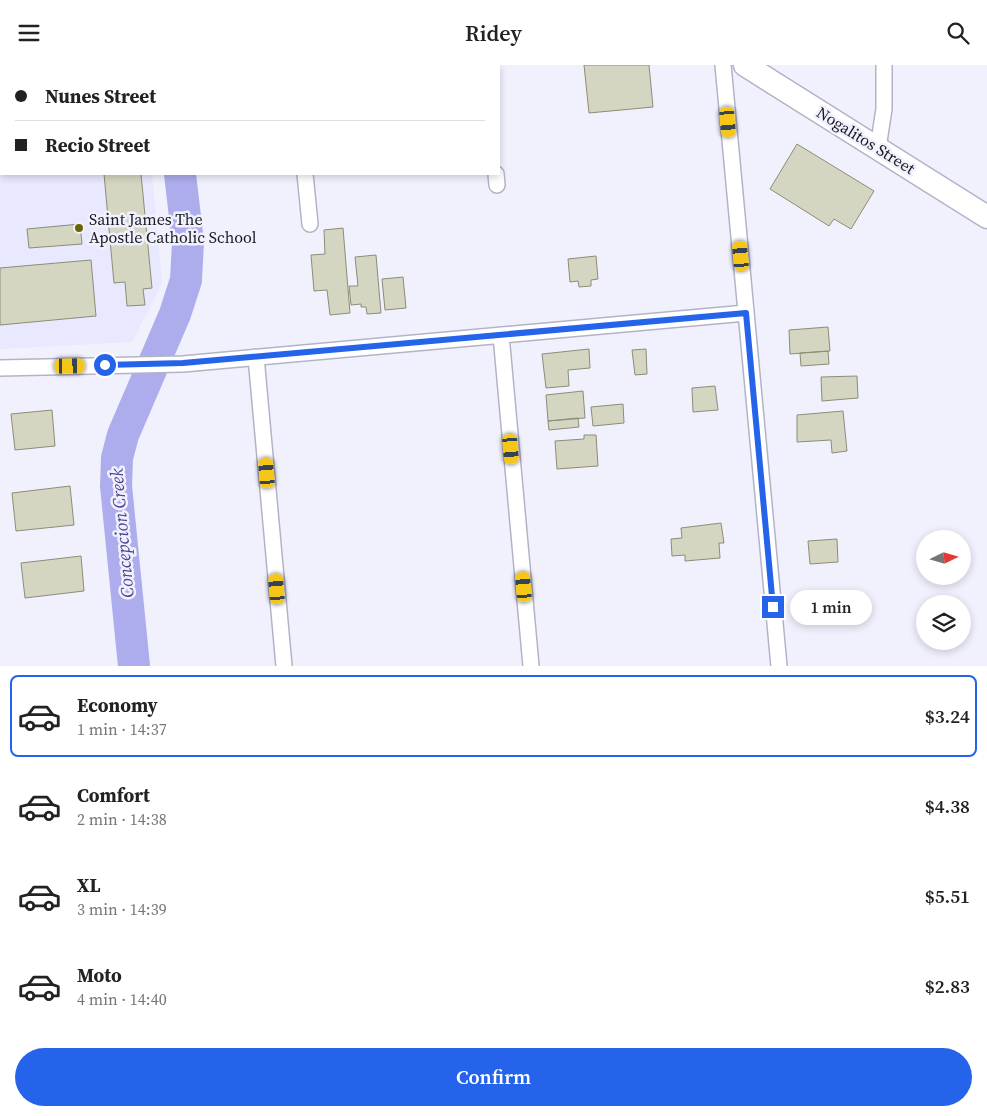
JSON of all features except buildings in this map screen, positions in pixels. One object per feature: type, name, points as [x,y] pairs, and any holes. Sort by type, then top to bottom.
[{"type":"main road","name":"Nogalitos Street","points":[[745,65],[987,217]]},
{"type":"street","points":[[723,65],[778,666]]},
{"type":"street","points":[[878,148],[884,109],[884,65]]},
{"type":"street","points":[[305,175],[310,224]]},
{"type":"street","points":[[0,368],[183,363],[746,313]]},
{"type":"street","points":[[501,335],[530,666]]},
{"type":"street","points":[[256,357],[284,666]]},
{"type":"shaded area","name":"Saint James The Apostle Catholic School","points":[[0,175],[152,175],[162,283],[132,342],[0,349]]},
{"type":"waterway","name":"Concepcion Creek","points":[[134,666],[116,486],[117,458],[123,435],[175,314],[186,280],[188,242],[180,175]]},
{"type":"place","name":"Saint James The Apostle Catholic School","points":[[79,228]]},
{"type":"route","points":[[105,365],[183,363],[746,313],[773,607]]}]
